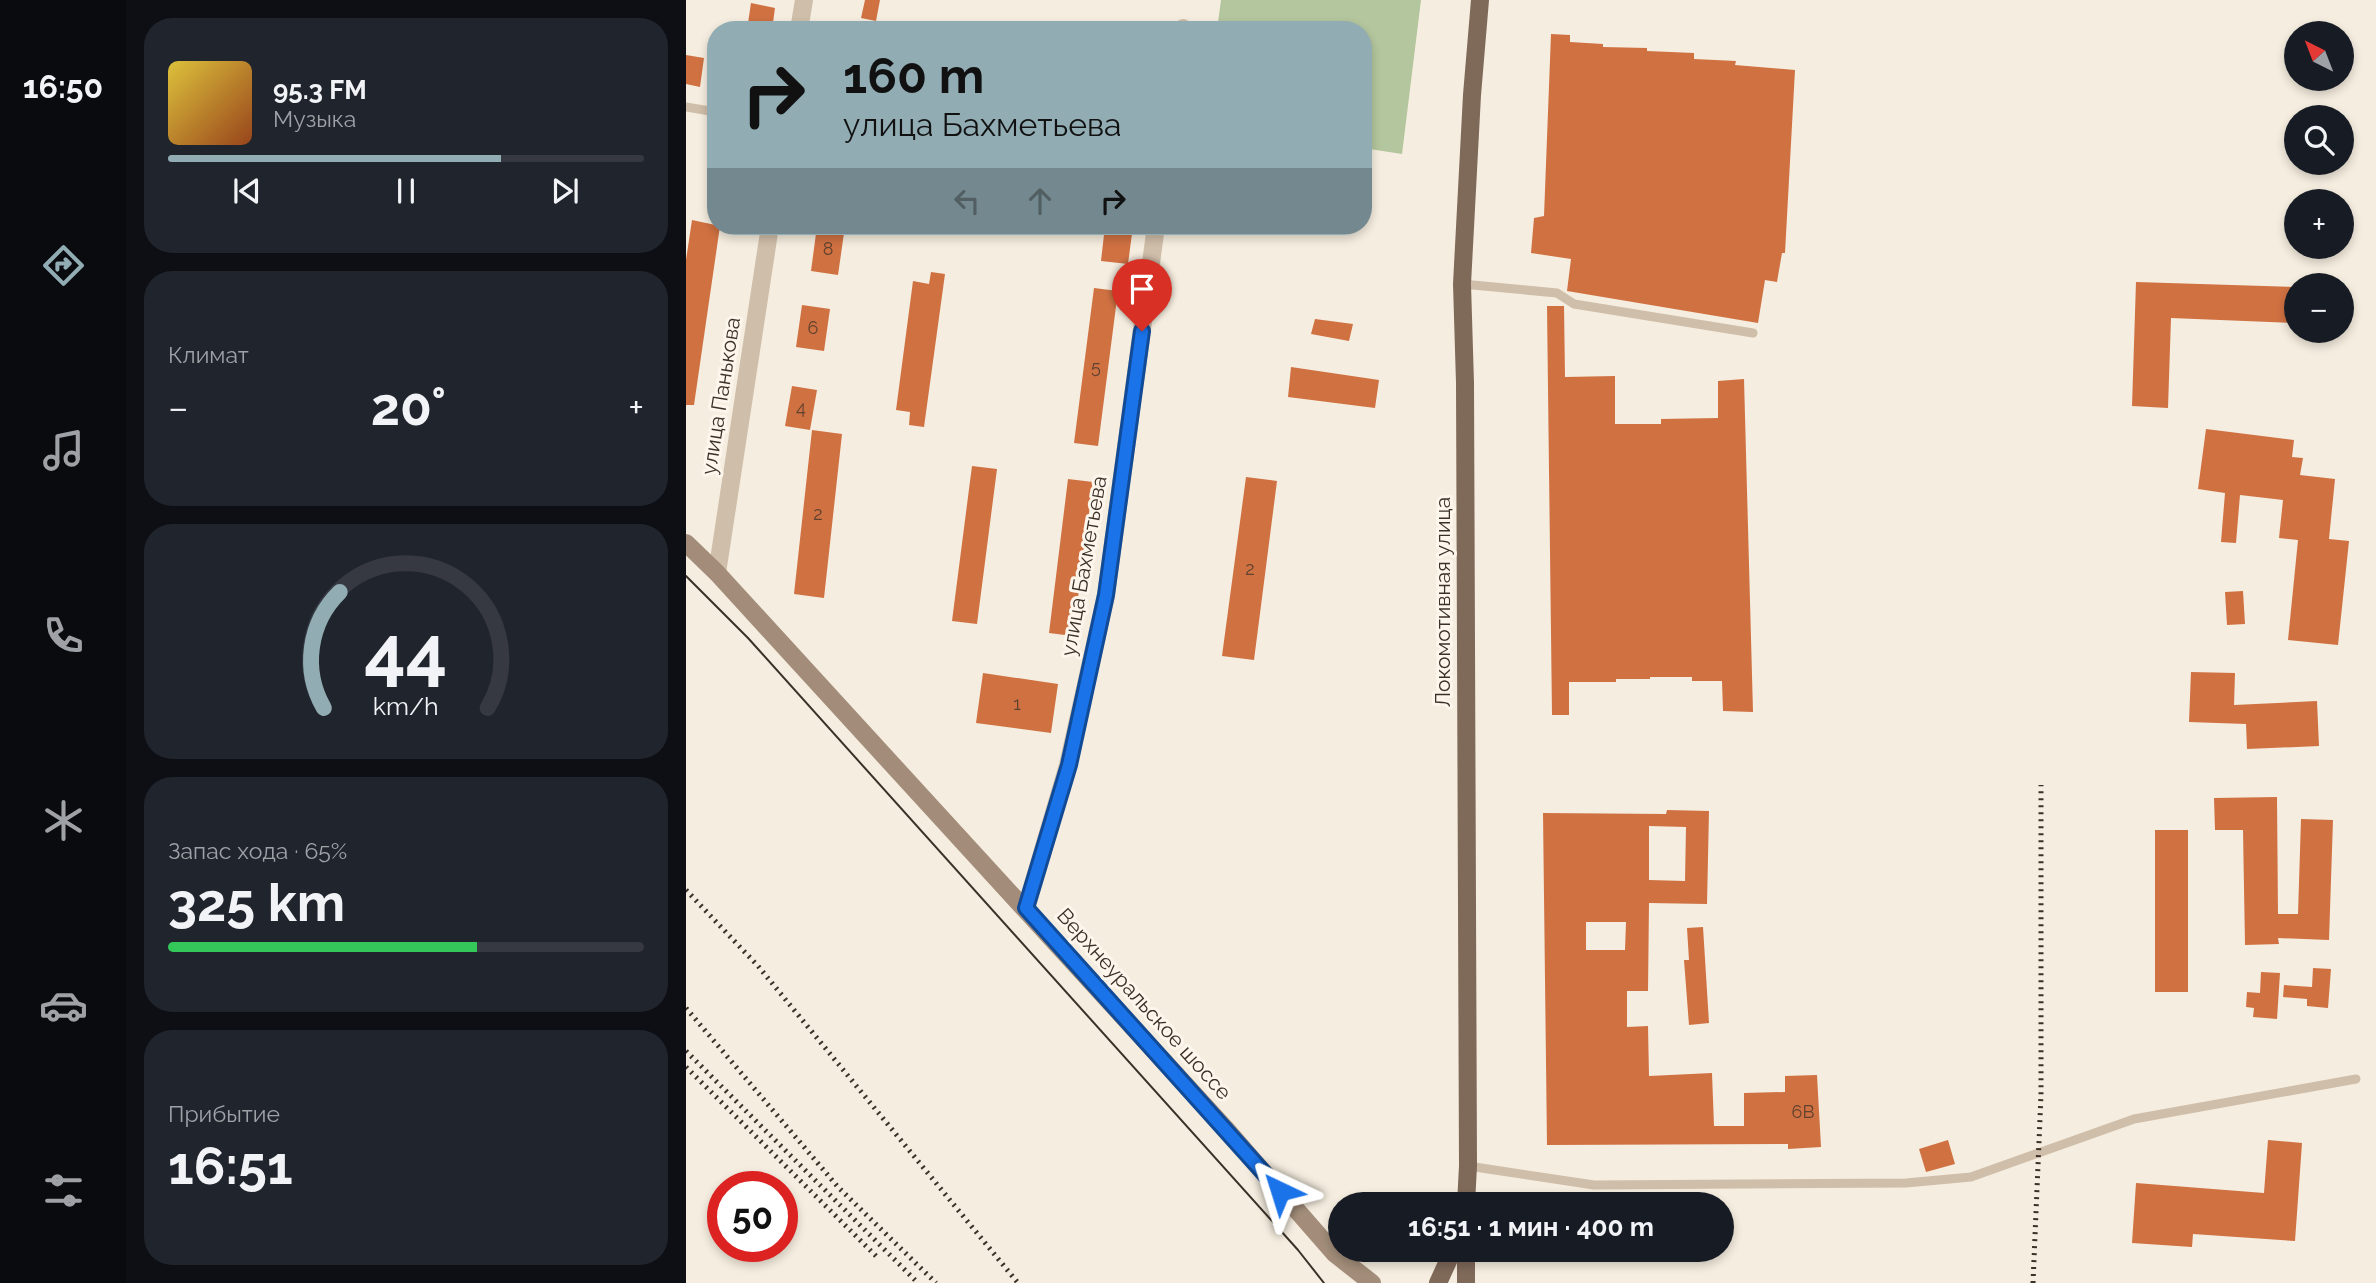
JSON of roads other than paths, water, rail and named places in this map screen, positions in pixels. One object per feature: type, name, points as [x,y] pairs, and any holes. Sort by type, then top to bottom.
[{"type":"main road","name":"Локомотивная улица","points":[[1467,1192],[1465,383],[1462,284],[1480,0]]},
{"type":"main road","name":"Верхнеуральское шоссе","points":[[686,542],[718,573],[1026,908],[1328,1246]]},
{"type":"main road","points":[[1339,1262],[1350,1283]]},
{"type":"main road","points":[[1345,1262],[1373,1283]]},
{"type":"main road","points":[[1438,1283],[1448,1262]]},
{"type":"main road","points":[[1466,1262],[1466,1283]]},
{"type":"street","points":[[800,21],[804,0]]},
{"type":"street","name":"улица Панькова","points":[[718,573],[769,235]]},
{"type":"street","name":"улица Бахметьева","points":[[1026,908],[1069,765],[1106,595],[1155,235]]},
{"type":"lane","points":[[686,107],[707,110]]},
{"type":"lane","points":[[1462,284],[1557,293],[1574,304],[1753,334]]},
{"type":"lane","points":[[1468,1166],[1594,1185],[1906,1183],[1971,1177],[2134,1119],[2356,1079]]},
{"type":"tram line","points":[[686,576],[748,638],[1298,1250],[1324,1283]]},
{"type":"railway","points":[[2033,1283],[2041,1095],[2041,785]]},
{"type":"railway","points":[[686,890],[758,966],[1018,1283]]},
{"type":"railway","points":[[686,1008],[838,1187],[936,1283]]},
{"type":"railway","points":[[686,1051],[918,1283]]},
{"type":"railway","points":[[686,1067],[877,1257]]}]
